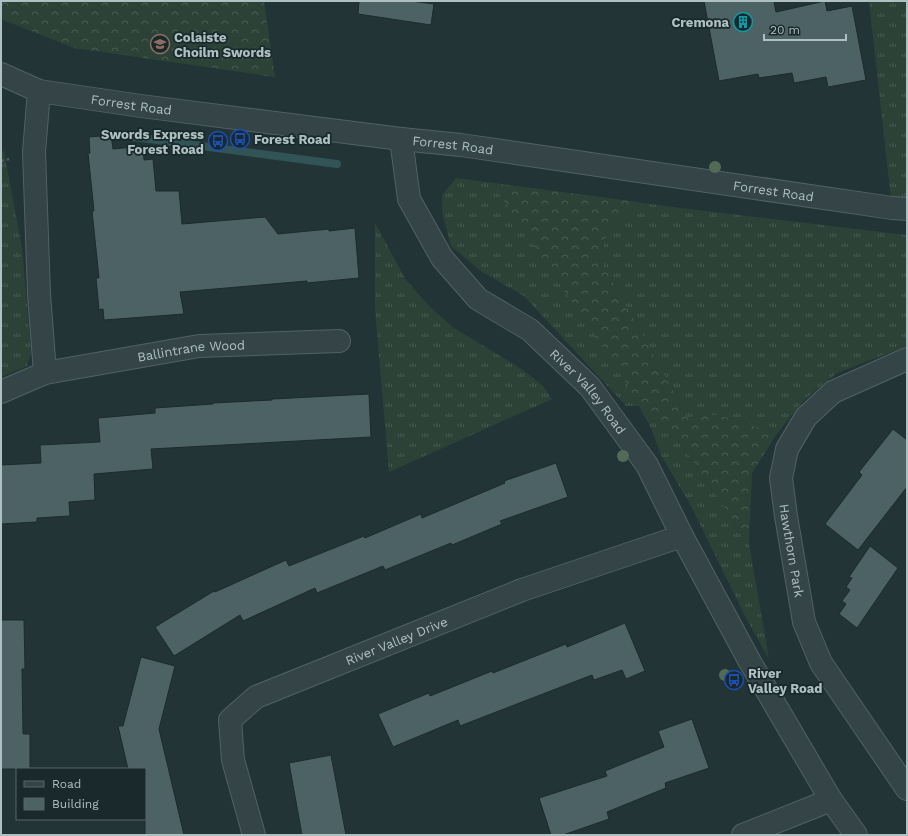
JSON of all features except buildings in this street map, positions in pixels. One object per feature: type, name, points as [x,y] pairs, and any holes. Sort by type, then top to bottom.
[{"type":"street","name":"Forrest Road","points":[[1,74],[39,91],[141,106],[468,146],[907,210]]},
{"type":"street","points":[[39,91],[34,152],[39,294],[45,373]]},
{"type":"street","name":"River Valley Road","points":[[401,139],[409,198],[442,258],[478,299],[530,330],[590,387],[647,465],[682,536],[750,662],[831,800],[856,835]]},
{"type":"street","name":"Ballintrane Wood","points":[[1,392],[45,373],[199,346],[339,341]]},
{"type":"street","name":"Hawthorn Park","points":[[905,781],[821,663],[804,622],[781,478],[788,449],[806,418],[833,392],[907,358]]},
{"type":"street","name":"River Valley Drive","points":[[254,835],[233,760],[230,720],[256,696],[522,590],[682,536]]},
{"type":"street","points":[[743,835],[831,800]]},
{"type":"green space","name":"Colaiste Choilm Swords","points":[[1,1],[264,1],[275,77],[74,48],[1,19]]},
{"type":"green space","points":[[869,1],[907,1],[907,209],[892,208]]},
{"type":"green space","points":[[4,151],[22,248],[31,353],[27,366],[1,377],[1,152]]},
{"type":"green space","points":[[456,178],[681,208],[907,235],[907,346],[837,373],[804,400],[776,435],[737,419],[706,414],[688,419],[640,406],[680,442],[749,544],[769,659],[746,618],[691,506],[661,455],[650,426],[639,406],[626,406],[524,296],[482,272],[451,246],[442,212],[442,195]]},
{"type":"green space","points":[[492,183],[638,202],[608,226],[601,261],[688,419],[706,414],[737,419],[776,435],[752,473],[749,544],[680,442],[639,406],[620,372]]},
{"type":"green space","points":[[375,223],[406,280],[430,307],[454,328],[523,370],[543,386],[552,399],[389,472],[375,309]]},
{"type":"waterway","points":[[134,137],[337,164]]},
{"type":"place","name":"Cremona","points":[[743,22]]},
{"type":"place","name":"Colaiste Choilm Swords","points":[[160,44]]},
{"type":"place","name":"Forest Road","points":[[240,139]]},
{"type":"place","name":"Swords Express Forest Road","points":[[218,141]]},
{"type":"place","name":"River Valley Road","points":[[734,680]]}]
